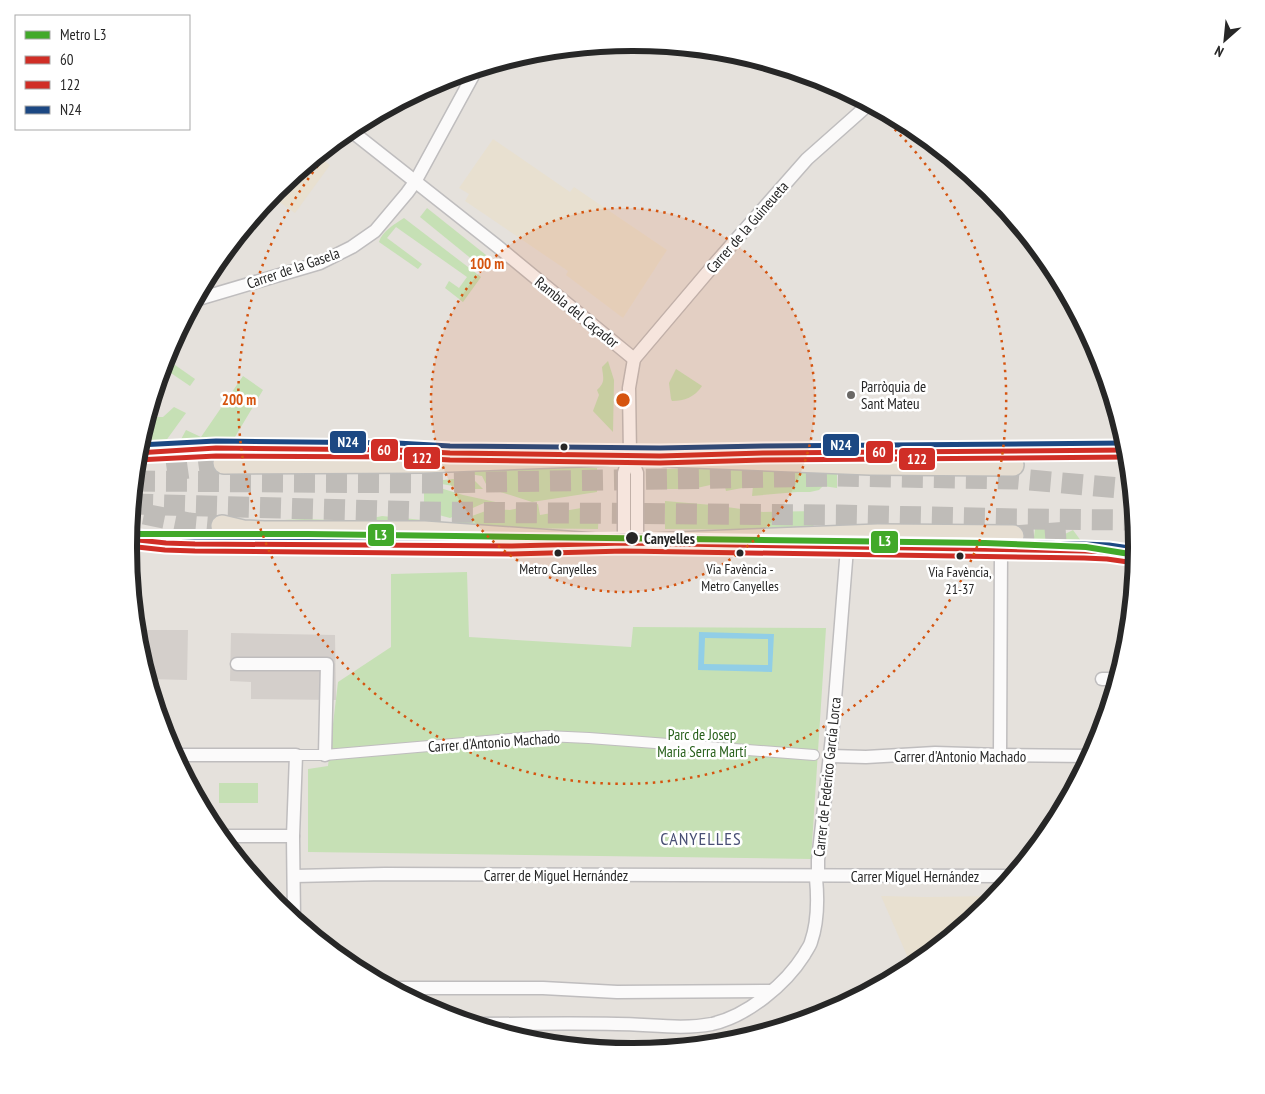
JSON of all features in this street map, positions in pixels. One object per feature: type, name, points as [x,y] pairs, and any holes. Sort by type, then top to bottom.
[{"type":"highway","points":[[224,463],[423,462],[605,455]]},
{"type":"highway","points":[[666,456],[870,464],[1013,465]]},
{"type":"highway","points":[[222,526],[244,531],[264,532],[424,532],[595,544]]},
{"type":"highway","points":[[638,544],[878,535],[1007,543]]},
{"type":"street","name":"Carrer de la Gasela","points":[[204,297],[320,263],[352,248],[375,231],[415,182],[471,79]]},
{"type":"street","name":"Carrer de la Guineueta","points":[[634,359],[807,159],[864,109]]},
{"type":"street","name":"Rambla del Caçador","points":[[357,135],[497,246],[634,359]]},
{"type":"street","points":[[634,359],[629,388],[630,455],[637,474],[638,544]]},
{"type":"street","points":[[146,452],[223,448],[666,456],[783,452],[1119,450]]},
{"type":"street","points":[[137,540],[195,544],[433,546],[638,544],[847,548],[1007,543],[1128,555]]},
{"type":"street","points":[[1000,755],[1007,543]]},
{"type":"street","name":"Carrer de Federico García Lorca","points":[[498,1024],[609,1024],[692,1027],[714,1023],[751,1007],[781,984],[796,968],[811,943],[817,911],[816,878],[818,876],[818,860],[830,756],[847,548]]},
{"type":"street","points":[[237,664],[327,664],[325,755]]},
{"type":"street","points":[[1102,679],[1110,679]]},
{"type":"street","name":"Carrer d'Antonio Machado","points":[[183,755],[325,755],[546,736],[814,755]]},
{"type":"street","name":"Carrer d'Antonio Machado","points":[[830,756],[866,757],[935,753],[1082,756]]},
{"type":"street","points":[[294,909],[293,836],[296,755]]},
{"type":"street","points":[[230,836],[293,836]]},
{"type":"street","name":"Carrer de Miguel Hernández","points":[[294,876],[386,874],[818,876]]},
{"type":"street","name":"Carrer Miguel Hernández","points":[[818,876],[1003,876]]},
{"type":"street","points":[[406,988],[543,988],[617,992],[771,991]]},
{"type":"shaded area","points":[[493,139],[570,192],[574,187],[667,250],[623,318],[566,275],[568,271],[465,201],[469,194],[459,188]]},
{"type":"shaded area","points":[[323,160],[330,165],[295,213],[278,201]]},
{"type":"shaded area","points":[[144,630],[188,630],[187,680],[155,679]]},
{"type":"shaded area","points":[[231,633],[335,635],[336,700],[251,699],[251,682],[230,681]]},
{"type":"shaded area","points":[[881,896],[985,896],[959,920],[908,959]]},
{"type":"green space","points":[[427,208],[486,255],[479,265],[420,217]]},
{"type":"green space","points":[[404,218],[481,277],[463,302],[445,288],[449,281],[459,288],[467,277],[396,227],[387,238],[422,264],[418,269],[379,242],[386,231]]},
{"type":"green space","points":[[608,361],[614,380],[613,432],[593,411],[599,395],[597,390],[603,382],[602,367]]},
{"type":"green space","points":[[172,363],[195,379],[190,386],[169,372]]},
{"type":"green space","points":[[676,369],[702,386],[689,398],[672,401],[669,383]]},
{"type":"green space","points":[[243,376],[263,390],[235,437],[220,442],[179,443],[186,430],[201,437]]},
{"type":"green space","points":[[174,407],[186,413],[165,442],[148,443],[155,417],[163,417]]},
{"type":"green space","points":[[431,468],[597,468],[597,492],[532,502],[488,488],[482,476]]},
{"type":"green space","points":[[837,468],[837,488],[823,486],[819,490],[810,492],[752,496],[753,486],[726,491],[724,482],[692,489],[667,489],[666,469]]},
{"type":"green space","points":[[453,479],[474,480],[483,489],[470,489],[433,481]]},
{"type":"green space","points":[[424,483],[463,495],[500,503],[484,503],[450,518],[424,511]]},
{"type":"green space","points":[[665,501],[763,512],[815,511],[813,530],[665,529]]},
{"type":"green space","points":[[538,504],[540,515],[599,505],[598,529],[264,525],[264,521],[304,519],[359,521],[382,516],[453,523],[491,509],[510,510]]},
{"type":"green space","points":[[1037,527],[1063,535],[1073,530],[1084,545],[1033,544]]},
{"type":"green space","name":"Parc de Josep Maria Serra Martí","points":[[467,572],[469,637],[631,647],[633,627],[826,628],[811,859],[308,852],[308,769],[328,766],[338,682],[391,647],[391,574]]},
{"type":"green space","points":[[219,783],[258,783],[258,803],[219,803]]},
{"type":"water","points":[[699,632],[774,634],[772,672],[698,670]],"holes":[[[705,638],[768,639],[768,665],[704,664]]]},
{"type":"tunnel","points":[[167,471],[224,463]]},
{"type":"tunnel","points":[[141,481],[436,483],[836,476],[1018,479],[1125,488]]},
{"type":"tunnel","points":[[139,504],[423,512],[838,515],[1127,520]]},
{"type":"tunnel","points":[[144,514],[189,523],[222,526]]},
{"type":"tunnel","points":[[1013,536],[1068,532]]},
{"type":"metro line","name":"L3","points":[[137,534],[308,534],[985,543],[1086,547],[1128,554]]},
{"type":"transit line","name":"N24","points":[[147,445],[216,441],[660,448],[1117,443]]},
{"type":"transit line","name":"60","points":[[146,452],[216,448],[660,456],[763,453],[1119,450]]},
{"type":"transit line","name":"122","points":[[144,460],[216,456],[397,457],[450,460],[660,463],[763,460],[1120,457]]},
{"type":"transit line","name":"N24","points":[[137,533],[195,537],[512,538],[624,536],[1084,544],[1128,548]]},
{"type":"transit line","name":"60","points":[[137,540],[195,544],[512,546],[624,543],[1084,551],[1128,555]]},
{"type":"transit line","name":"122","points":[[137,547],[195,551],[512,554],[624,551],[1084,558],[1128,562]]},
{"type":"place","name":"Parròquia de Sant Mateu","points":[[851,395]]},
{"type":"place","name":"Canyelles","points":[[632,538]]},
{"type":"place","name":"Metro Canyelles","points":[[558,553]]},
{"type":"place","name":"Via Favència - Metro Canyelles","points":[[740,553]]},
{"type":"place","name":"Via Favència, 21-37","points":[[960,556]]},
{"type":"district","name":"CANYELLES","points":[[701,838]]}]
